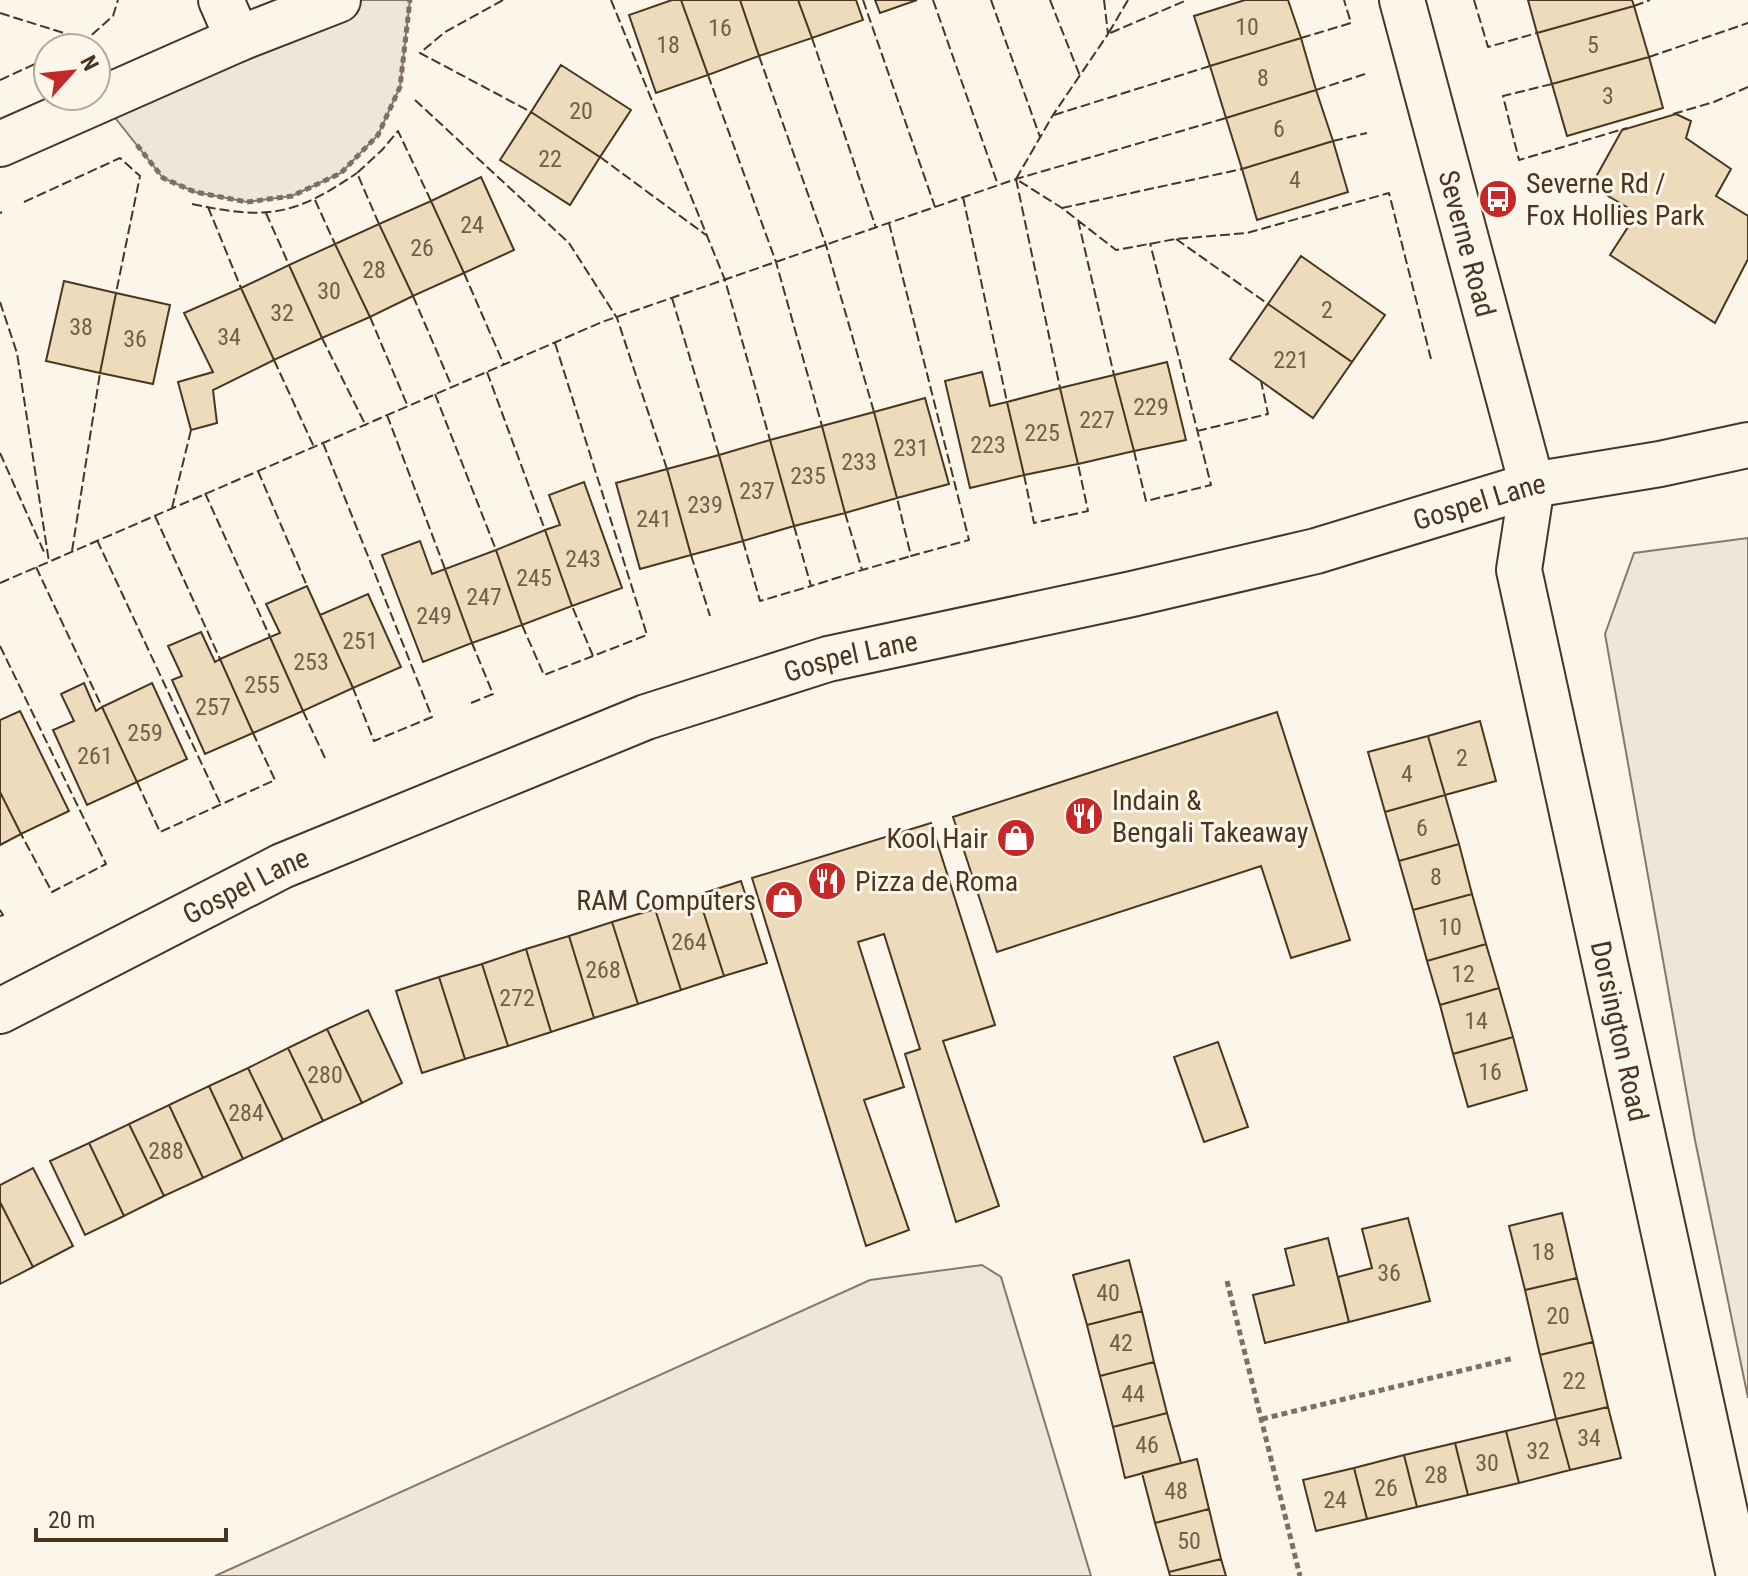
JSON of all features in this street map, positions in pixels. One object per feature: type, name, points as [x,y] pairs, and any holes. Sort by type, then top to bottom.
[{"type":"street","points":[[112,93],[229,19],[338,0]]},
{"type":"street","name":"Severne Road","points":[[1402,0],[1532,485]]},
{"type":"street","points":[[0,144],[73,112]]},
{"type":"street","name":"Gospel Lane","points":[[0,1011],[282,866],[646,717],[828,659],[1316,551],[1532,485],[1660,464],[1748,445]]},
{"type":"street","name":"Dorsington Road","points":[[1532,485],[1519,570],[1739,1576]]},
{"type":"path","points":[[111,112],[163,178],[195,192],[247,202],[292,196],[341,173],[378,135],[400,87],[410,0]]},
{"type":"path","points":[[1227,1281],[1300,1576]]},
{"type":"path","points":[[1262,1419],[1514,1358]]},
{"type":"shaded area","points":[[338,0],[410,0],[400,87],[378,135],[341,173],[292,196],[247,202],[195,192],[163,178],[111,112],[112,95]]},
{"type":"shaded area","points":[[1748,538],[1748,1398],[1695,1140],[1605,634],[1634,553]]},
{"type":"shaded area","points":[[982,1265],[1001,1277],[1091,1576],[215,1576],[870,1280]]},
{"type":"building","points":[[672,0],[681,0],[708,75],[656,93],[629,15]]},
{"type":"building","points":[[681,0],[740,0],[759,56],[708,75]]},
{"type":"building","points":[[740,0],[798,0],[812,38],[759,56]]},
{"type":"building","points":[[798,0],[856,0],[863,20],[812,38]]},
{"type":"building","points":[[875,0],[917,0],[880,13]]},
{"type":"building","points":[[1245,0],[1288,0],[1301,38],[1210,66],[1194,16]]},
{"type":"building","points":[[1528,0],[1632,0],[1634,6],[1537,33]]},
{"type":"building","points":[[1634,6],[1649,57],[1552,84],[1537,33]]},
{"type":"building","points":[[1301,38],[1316,90],[1226,118],[1210,66]]},
{"type":"building","points":[[1649,57],[1663,108],[1567,136],[1552,84]]},
{"type":"building","points":[[561,65],[631,110],[600,157],[531,112]]},
{"type":"building","points":[[1316,90],[1333,141],[1242,169],[1226,118]]},
{"type":"building","points":[[531,112],[600,157],[570,205],[500,160]]},
{"type":"building","points":[[1676,114],[1691,121],[1686,138],[1731,169],[1716,196],[1748,216],[1748,259],[1715,323],[1610,255],[1637,213],[1591,186],[1622,130]]},
{"type":"building","points":[[1333,141],[1348,192],[1257,220],[1242,169]]},
{"type":"building","points":[[481,177],[514,250],[464,273],[431,201]]},
{"type":"building","points":[[431,201],[464,273],[413,296],[379,224]]},
{"type":"building","points":[[379,224],[413,296],[370,317],[335,244]]},
{"type":"building","points":[[335,244],[370,317],[322,338],[289,265]]},
{"type":"building","points":[[1301,256],[1385,315],[1352,362],[1268,304]]},
{"type":"building","points":[[289,265],[322,338],[274,360],[241,288]]},
{"type":"building","points":[[64,281],[116,293],[100,373],[46,361]]},
{"type":"building","points":[[241,288],[274,360],[213,390],[217,423],[191,430],[178,382],[213,372],[184,313]]},
{"type":"building","points":[[116,293],[170,305],[153,384],[100,373]]},
{"type":"building","points":[[1268,304],[1352,362],[1313,418],[1230,359]]},
{"type":"building","points":[[1167,362],[1186,440],[1134,451],[1114,375]]},
{"type":"building","points":[[982,372],[990,406],[1007,402],[1024,475],[970,488],[945,381]]},
{"type":"building","points":[[1114,375],[1134,451],[1078,464],[1060,388]]},
{"type":"building","points":[[1060,388],[1078,464],[1024,475],[1007,402]]},
{"type":"building","points":[[925,398],[949,484],[897,498],[874,412]]},
{"type":"building","points":[[874,412],[897,498],[845,513],[822,426]]},
{"type":"building","points":[[822,426],[845,513],[794,526],[770,440]]},
{"type":"building","points":[[770,440],[794,526],[743,541],[719,455]]},
{"type":"building","points":[[719,455],[743,541],[691,555],[667,469]]},
{"type":"building","points":[[667,469],[691,555],[640,569],[616,483]]},
{"type":"building","points":[[584,482],[622,588],[572,606],[545,530],[560,525],[549,495]]},
{"type":"building","points":[[545,530],[572,606],[522,625],[496,550]]},
{"type":"building","points":[[420,541],[432,574],[445,569],[472,643],[423,662],[382,555]]},
{"type":"building","points":[[496,550],[522,625],[472,643],[445,569]]},
{"type":"building","points":[[307,586],[353,688],[303,711],[270,637],[280,633],[266,604]]},
{"type":"building","points":[[368,594],[401,667],[353,688],[320,615]]},
{"type":"building","points":[[201,632],[215,662],[220,659],[253,733],[205,754],[172,680],[182,676],[168,646]]},
{"type":"building","points":[[270,637],[303,711],[253,733],[220,659]]},
{"type":"building","points":[[84,683],[96,711],[102,707],[137,782],[87,805],[53,730],[74,721],[61,694]]},
{"type":"building","points":[[152,683],[187,759],[137,782],[102,707]]},
{"type":"building","points":[[20,711],[69,811],[21,834],[0,792],[0,720]]},
{"type":"building","points":[[1277,712],[1350,940],[1291,958],[1261,866],[997,952],[953,817]]},
{"type":"building","points":[[1480,721],[1496,781],[1445,795],[1428,736]]},
{"type":"building","points":[[1428,736],[1445,795],[1385,812],[1368,752]]},
{"type":"building","points":[[0,792],[21,834],[0,845]]},
{"type":"building","points":[[1445,795],[1459,844],[1399,861],[1385,812]]},
{"type":"building","points":[[931,823],[995,1025],[943,1041],[999,1206],[956,1222],[905,1054],[920,1049],[884,934],[858,942],[904,1087],[864,1100],[909,1230],[866,1246],[752,878]]},
{"type":"building","points":[[1459,844],[1472,894],[1413,910],[1399,861]]},
{"type":"building","points":[[741,881],[767,963],[724,976],[698,895]]},
{"type":"building","points":[[1472,894],[1486,944],[1427,961],[1413,910]]},
{"type":"building","points":[[698,895],[724,976],[681,990],[655,909]]},
{"type":"building","points":[[655,909],[681,990],[638,1004],[612,922]]},
{"type":"building","points":[[612,922],[638,1004],[594,1018],[569,936]]},
{"type":"building","points":[[569,936],[594,1018],[551,1032],[526,949]]},
{"type":"building","points":[[1486,944],[1499,988],[1440,1005],[1427,961]]},
{"type":"building","points":[[526,949],[551,1032],[508,1046],[482,964]]},
{"type":"building","points":[[482,964],[508,1046],[465,1059],[439,977]]},
{"type":"building","points":[[439,977],[465,1059],[422,1073],[396,991]]},
{"type":"building","points":[[1499,988],[1513,1037],[1453,1054],[1440,1005]]},
{"type":"building","points":[[368,1010],[402,1083],[362,1103],[327,1029]]},
{"type":"building","points":[[327,1029],[362,1103],[323,1121],[288,1048]]},
{"type":"building","points":[[1513,1037],[1527,1090],[1468,1107],[1453,1054]]},
{"type":"building","points":[[1218,1042],[1248,1127],[1204,1142],[1174,1057]]},
{"type":"building","points":[[288,1048],[323,1121],[283,1140],[248,1068]]},
{"type":"building","points":[[248,1068],[283,1140],[243,1159],[209,1086]]},
{"type":"building","points":[[209,1086],[243,1159],[203,1178],[169,1105]]},
{"type":"building","points":[[169,1105],[203,1178],[164,1196],[129,1124]]},
{"type":"building","points":[[129,1124],[164,1196],[124,1216],[89,1143]]},
{"type":"building","points":[[89,1143],[124,1216],[85,1235],[50,1161]]},
{"type":"building","points":[[33,1168],[73,1246],[33,1267],[0,1202],[0,1185]]},
{"type":"building","points":[[0,1202],[33,1267],[0,1284]]},
{"type":"building","points":[[1562,1213],[1577,1278],[1525,1290],[1509,1226]]},
{"type":"building","points":[[1408,1218],[1430,1301],[1349,1322],[1338,1277],[1372,1268],[1362,1229]]},
{"type":"building","points":[[1328,1238],[1349,1322],[1265,1343],[1253,1295],[1294,1285],[1285,1249]]},
{"type":"building","points":[[1129,1260],[1142,1311],[1087,1325],[1073,1275]]},
{"type":"building","points":[[1577,1278],[1593,1342],[1540,1355],[1525,1290]]},
{"type":"building","points":[[1142,1311],[1154,1362],[1100,1376],[1087,1325]]},
{"type":"building","points":[[1593,1342],[1608,1407],[1556,1419],[1540,1355]]},
{"type":"building","points":[[1154,1362],[1167,1413],[1113,1427],[1100,1376]]},
{"type":"building","points":[[1608,1407],[1621,1458],[1570,1470],[1556,1419]]},
{"type":"building","points":[[1167,1413],[1181,1463],[1125,1478],[1113,1427]]},
{"type":"building","points":[[1556,1419],[1570,1470],[1519,1483],[1506,1431]]},
{"type":"building","points":[[1506,1431],[1519,1483],[1468,1495],[1455,1443]]},
{"type":"building","points":[[1455,1443],[1468,1495],[1417,1507],[1404,1455]]},
{"type":"building","points":[[1404,1455],[1417,1507],[1367,1519],[1354,1468]]},
{"type":"building","points":[[1197,1459],[1209,1509],[1155,1523],[1142,1473]]},
{"type":"building","points":[[1354,1468],[1367,1519],[1316,1531],[1303,1480]]},
{"type":"building","points":[[1209,1509],[1221,1559],[1169,1572],[1155,1523]]},
{"type":"building","points":[[1221,1559],[1226,1576],[1170,1576],[1169,1572]]},
{"type":"fence","points":[[0,13],[86,40],[113,16],[118,0]]},
{"type":"fence","points":[[503,0],[445,32],[420,53],[531,112]]},
{"type":"fence","points":[[611,0],[725,280],[770,440]]},
{"type":"fence","points":[[863,0],[935,207]]},
{"type":"fence","points":[[933,0],[998,185]]},
{"type":"fence","points":[[991,0],[1040,137]]},
{"type":"fence","points":[[1050,0],[1080,76]]},
{"type":"fence","points":[[1104,0],[1108,34],[1053,115],[1016,179],[1062,208],[1116,250],[1176,239],[1247,233],[1389,193],[1431,359]]},
{"type":"fence","points":[[1128,0],[1108,34],[1187,0]]},
{"type":"fence","points":[[1301,38],[1351,23],[1344,0]]},
{"type":"fence","points":[[1474,0],[1488,47],[1537,33]]},
{"type":"fence","points":[[1634,6],[1650,0]]},
{"type":"fence","points":[[1649,57],[1748,23]]},
{"type":"fence","points":[[812,38],[876,228]]},
{"type":"fence","points":[[759,56],[826,245],[874,412]]},
{"type":"fence","points":[[0,80],[32,65]]},
{"type":"fence","points":[[1054,115],[1210,66]]},
{"type":"fence","points":[[1316,90],[1365,74]]},
{"type":"fence","points":[[708,75],[776,262],[822,426]]},
{"type":"fence","points":[[1552,84],[1503,96],[1519,160],[1627,128]]},
{"type":"fence","points":[[1673,114],[1714,102],[1748,87]]},
{"type":"fence","points":[[415,100],[569,243],[617,318],[667,469]]},
{"type":"fence","points":[[0,583],[602,322],[1016,179],[1226,118]]},
{"type":"fence","points":[[379,224],[357,173],[398,131],[431,201]]},
{"type":"fence","points":[[1333,141],[1367,133]]},
{"type":"fence","points":[[600,157],[706,235]]},
{"type":"fence","points":[[24,202],[120,158],[140,176],[116,293]]},
{"type":"fence","points":[[1062,208],[1242,169]]},
{"type":"fence","points":[[192,204],[241,212],[279,211],[315,198],[357,173]]},
{"type":"fence","points":[[1016,179],[1060,388]]},
{"type":"fence","points":[[963,197],[1007,402]]},
{"type":"fence","points":[[315,200],[335,244]]},
{"type":"fence","points":[[208,207],[241,288]]},
{"type":"fence","points":[[266,213],[289,265]]},
{"type":"fence","points":[[1078,220],[1114,375]]},
{"type":"fence","points":[[889,223],[969,540],[911,556],[897,498]]},
{"type":"fence","points":[[1176,239],[1268,304]]},
{"type":"fence","points":[[1134,451],[1146,501],[1211,485],[1150,243]]},
{"type":"fence","points":[[464,273],[504,365]]},
{"type":"fence","points":[[413,296],[452,387]]},
{"type":"fence","points":[[672,298],[719,455]]},
{"type":"fence","points":[[0,302],[17,353],[49,562]]},
{"type":"fence","points":[[370,317],[408,407]]},
{"type":"fence","points":[[322,338],[366,426]]},
{"type":"fence","points":[[555,343],[647,635],[593,656],[572,606]]},
{"type":"fence","points":[[274,360],[314,447]]},
{"type":"fence","points":[[487,372],[545,530]]},
{"type":"fence","points":[[72,551],[100,373]]},
{"type":"fence","points":[[1197,431],[1268,414],[1261,381]]},
{"type":"fence","points":[[435,394],[496,550]]},
{"type":"fence","points":[[387,415],[445,569]]},
{"type":"fence","points":[[172,508],[191,430]]},
{"type":"fence","points":[[323,443],[432,717],[374,741],[353,688]]},
{"type":"fence","points":[[0,453],[44,552]]},
{"type":"fence","points":[[1024,475],[1034,523],[1088,511],[1078,464]]},
{"type":"fence","points":[[258,471],[307,586]]},
{"type":"fence","points":[[205,493],[270,637]]},
{"type":"fence","points":[[845,513],[862,570],[911,556]]},
{"type":"fence","points":[[155,516],[220,659]]},
{"type":"fence","points":[[794,526],[811,586],[862,570]]},
{"type":"fence","points":[[97,540],[221,805]]},
{"type":"fence","points":[[743,541],[760,601],[811,586]]},
{"type":"fence","points":[[691,555],[710,616]]},
{"type":"fence","points":[[36,567],[102,707]]},
{"type":"fence","points":[[522,625],[544,675],[593,656]]},
{"type":"fence","points":[[471,703],[493,694],[472,643]]},
{"type":"fence","points":[[0,646],[106,864],[52,892],[21,834]]},
{"type":"fence","points":[[303,711],[325,758]]},
{"type":"fence","points":[[137,782],[160,832],[275,780],[253,733]]},
{"type":"fence","points":[[0,910],[3,915],[0,916]]},
{"type":"place","name":"Severne Rd / Fox Hollies Park","points":[[1498,199]]},
{"type":"place","name":"Indain & Bengali Takeaway","points":[[1084,816]]},
{"type":"place","name":"Kool Hair","points":[[1016,838]]},
{"type":"place","name":"Pizza de Roma","points":[[827,881]]},
{"type":"place","name":"RAM Computers","points":[[784,900]]}]
